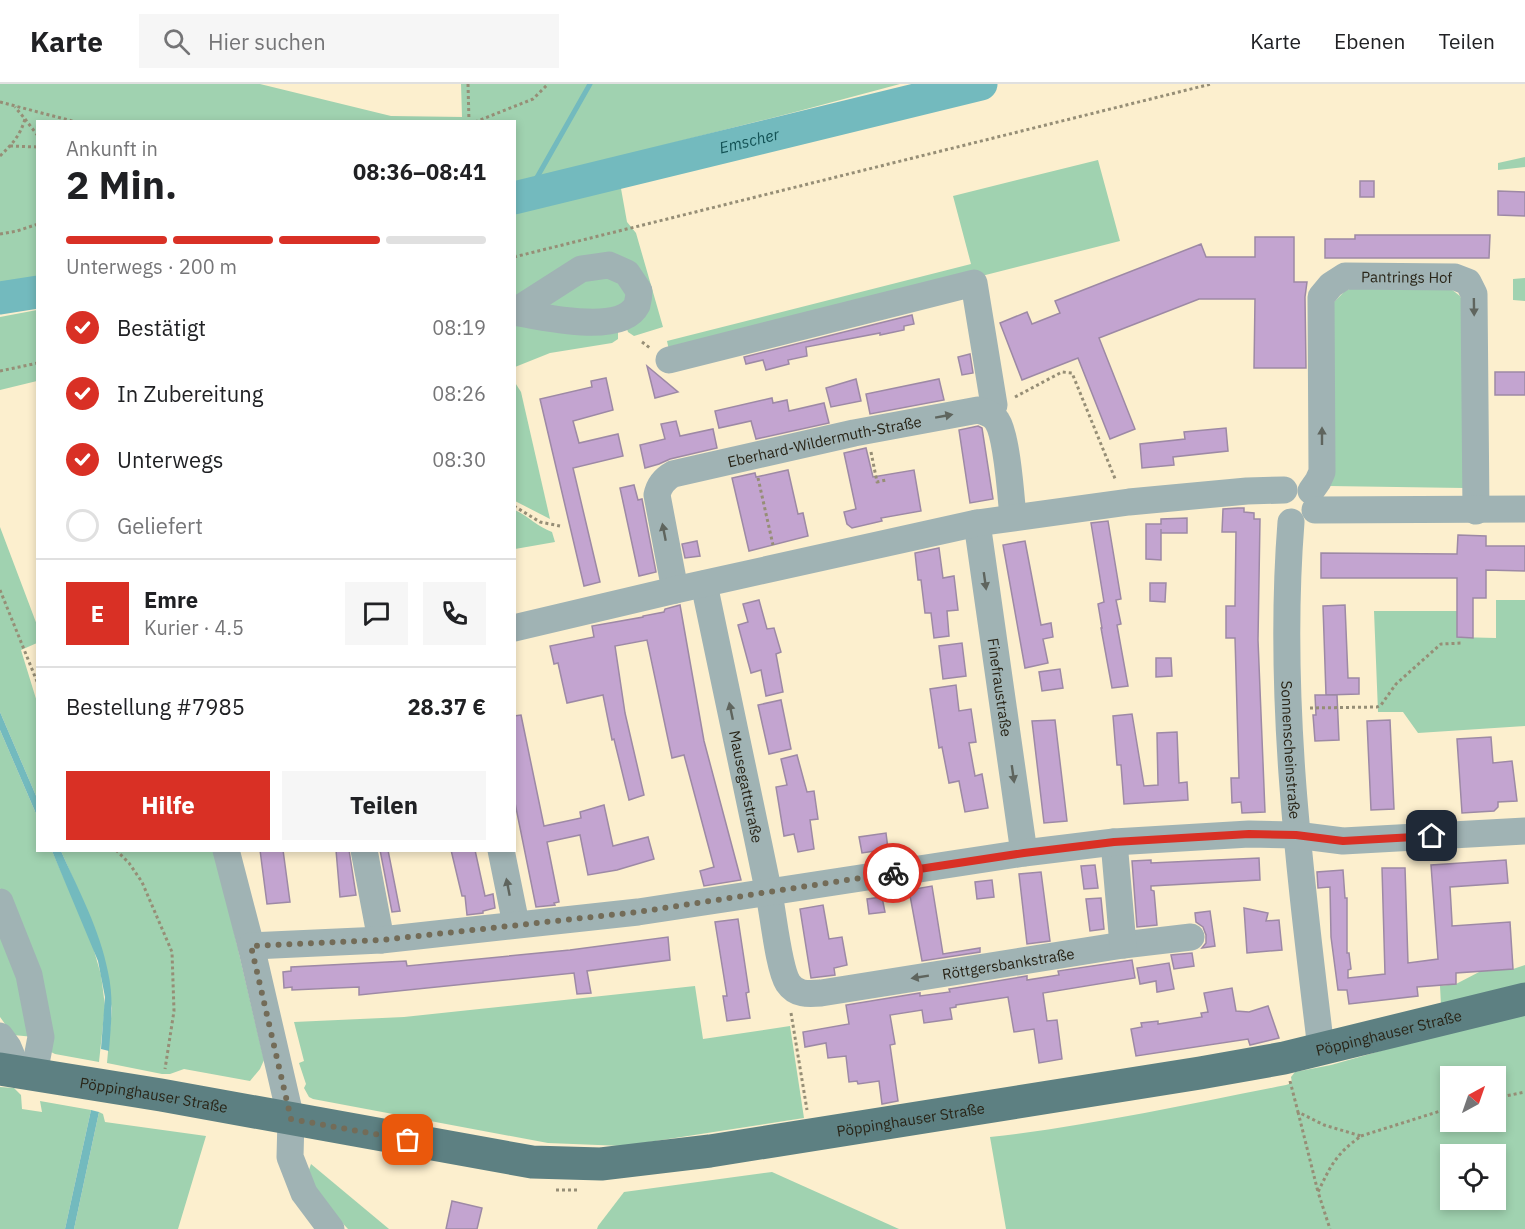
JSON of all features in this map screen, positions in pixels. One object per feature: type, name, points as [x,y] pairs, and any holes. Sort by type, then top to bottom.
[{"type":"main road","name":"Pöppinghauser Straße","points":[[17,1071],[532,1162],[601,1164],[811,1136],[1284,1058],[1525,999]]},
{"type":"street","name":"Pantrings Hof","points":[[1306,508],[1322,472],[1321,297],[1331,285],[1345,276],[1455,277],[1468,282],[1474,294],[1476,511]]},
{"type":"street","points":[[669,360],[974,283],[994,405],[989,413],[997,420],[1002,434],[1014,517]]},
{"type":"street","name":"Eberhard-Wildermuth-Straße","points":[[675,590],[657,495],[661,483],[673,474],[867,430],[978,410],[989,413]]},
{"type":"street","points":[[516,627],[977,523],[1129,502],[1247,491],[1284,490],[1293,486],[1302,486],[1306,508],[1476,511],[1525,509]]},
{"type":"street","name":"Sonnenscheinstraße","points":[[1306,508],[1288,558],[1287,650],[1296,835],[1321,1049]]},
{"type":"street","name":"Finefraustraße","points":[[977,523],[1024,853]]},
{"type":"street","name":"Mausegattstraße","points":[[704,584],[769,892],[782,967],[793,989]]},
{"type":"street","points":[[251,946],[381,940],[638,912],[1024,853],[1114,842],[1249,834],[1296,835],[1343,841],[1525,831]]},
{"type":"street","points":[[1114,842],[1123,945]]},
{"type":"street","points":[[227,852],[291,1119],[290,1157],[304,1193],[326,1228]]},
{"type":"street","points":[[364,852],[381,940]]},
{"type":"street","points":[[501,852],[516,924]]},
{"type":"street","points":[[0,902],[29,975],[41,1037],[17,1071]]},
{"type":"street","name":"Röttgersbankstraße","points":[[793,989],[798,993],[820,993],[1123,945],[1191,937]]},
{"type":"street","points":[[0,1036],[8,1047],[17,1071]]},
{"type":"path","points":[[468,84],[469,120]]},
{"type":"path","points":[[480,120],[533,99],[548,84]]},
{"type":"path","points":[[516,257],[1211,84]]},
{"type":"path","points":[[0,102],[68,120]]},
{"type":"path","points":[[15,107],[36,133]]},
{"type":"path","points":[[0,156],[21,132],[25,119]]},
{"type":"path","points":[[10,146],[36,147]]},
{"type":"path","points":[[0,234],[36,225]]},
{"type":"path","points":[[0,371],[36,363]]},
{"type":"path","points":[[1013,398],[1062,372],[1072,373],[1114,473]]},
{"type":"path","points":[[867,430],[877,482],[886,480]]},
{"type":"path","points":[[753,456],[778,567]]},
{"type":"path","points":[[516,507],[540,522],[561,526]]},
{"type":"path","points":[[0,590],[36,679]]},
{"type":"path","points":[[1290,708],[1377,707],[1381,705],[1396,684],[1441,644],[1463,643]]},
{"type":"path","points":[[118,852],[129,862],[142,882],[172,952],[174,1011],[161,1095]]},
{"type":"path","points":[[793,989],[791,1013],[811,1136]]},
{"type":"path","points":[[1284,1058],[1318,1192],[1330,1229]]},
{"type":"path","points":[[1506,1096],[1525,1092]]},
{"type":"path","points":[[1318,1192],[1333,1161],[1343,1149],[1360,1136],[1440,1111]]},
{"type":"path","points":[[1298,1112],[1324,1125],[1360,1136]]},
{"type":"green space","points":[[0,84],[260,84],[391,116],[462,117],[461,84],[900,84],[516,183],[516,120],[36,120],[36,279],[0,286]]},
{"type":"green space","points":[[1525,157],[1525,167],[1498,170],[1498,163]]},
{"type":"green space","points":[[1098,160],[1120,241],[670,355],[667,341],[971,264],[953,196]]},
{"type":"green space","points":[[620,183],[627,222],[636,233],[663,327],[634,336],[628,332],[626,326],[629,266],[516,301],[516,209]]},
{"type":"green space","points":[[605,270],[628,287],[623,308],[546,312],[543,302]]},
{"type":"green space","points":[[1525,278],[1525,301],[1513,300],[1513,279]]},
{"type":"green space","points":[[1352,288],[1451,289],[1460,296],[1464,304],[1464,488],[1329,486],[1334,302],[1345,291]]},
{"type":"green space","points":[[36,310],[36,381],[0,390],[0,317]]},
{"type":"green space","points":[[516,323],[618,332],[618,339],[612,343],[550,353],[516,367]]},
{"type":"green space","points":[[516,384],[521,392],[550,519],[516,502]]},
{"type":"green space","points":[[516,511],[552,532],[555,542],[516,549]]},
{"type":"green space","points":[[0,527],[36,622],[36,643],[21,650],[36,699],[36,796],[0,712]]},
{"type":"green space","points":[[1496,600],[1525,600],[1525,726],[1418,733],[1403,712],[1378,712],[1374,611],[1457,611],[1457,637],[1496,638]]},
{"type":"green space","points":[[0,730],[36,814],[36,852],[52,852],[91,940],[101,975],[105,1006],[99,1062],[55,1054],[51,1052],[45,1038],[13,1035],[0,1017],[0,913],[8,908],[0,888]]},
{"type":"green space","points":[[61,852],[215,852],[264,1060],[250,1081],[184,1069],[162,1074],[107,1063],[112,1008],[87,910]]},
{"type":"green space","points":[[1525,965],[1525,985],[1441,1005],[1440,986],[1456,984],[1481,971],[1513,969]]},
{"type":"green space","points":[[695,986],[703,1039],[790,1026],[804,1118],[623,1146],[548,1143],[313,1099],[309,1097],[304,1088],[306,1084],[299,1063],[304,1061],[294,1022],[404,1017]]},
{"type":"green space","points":[[1525,1010],[1525,1229],[1006,1229],[990,1137],[1102,1121],[1286,1085],[1292,1083],[1291,1077],[1295,1072],[1331,1065]]},
{"type":"green space","points":[[0,1087],[14,1088],[21,1095],[22,1109],[42,1112],[40,1101],[91,1110],[65,1229],[0,1229]]},
{"type":"green space","points":[[99,1112],[103,1114],[105,1122],[206,1136],[178,1229],[74,1229]]},
{"type":"green space","points":[[311,1164],[389,1229],[348,1229],[318,1197],[309,1170]]},
{"type":"green space","points":[[772,1172],[899,1229],[597,1229],[624,1192]]},
{"type":"water","points":[[0,712],[36,796],[36,814],[0,730]]},
{"type":"water","points":[[52,852],[61,852],[100,941],[110,982],[109,1051],[101,1049],[105,997],[98,961]]},
{"type":"water","points":[[91,1110],[99,1112],[74,1229],[65,1229]]},
{"type":"building","points":[[1360,181],[1374,181],[1374,197],[1360,197]]},
{"type":"building","points":[[1498,191],[1525,192],[1525,216],[1498,215]]},
{"type":"building","points":[[1355,235],[1490,235],[1489,258],[1325,258],[1325,239],[1355,239]]},
{"type":"building","points":[[1255,237],[1294,237],[1294,282],[1307,282],[1305,297],[1306,368],[1254,368],[1255,299],[1199,299],[1099,338],[1135,429],[1110,439],[1078,358],[1022,380],[1000,323],[1027,312],[1032,324],[1060,313],[1055,301],[1201,244],[1206,257],[1255,257]]},
{"type":"building","points":[[912,315],[914,324],[904,326],[904,330],[806,347],[807,356],[788,360],[789,364],[766,370],[763,360],[746,364],[744,357]]},
{"type":"building","points":[[970,354],[973,373],[962,375],[958,357]]},
{"type":"building","points":[[647,366],[678,392],[655,398]]},
{"type":"building","points":[[1495,372],[1525,372],[1525,395],[1495,395]]},
{"type":"building","points":[[606,378],[613,410],[573,421],[579,443],[618,434],[623,456],[573,468],[600,582],[584,586],[540,399],[592,387],[591,381]]},
{"type":"building","points":[[856,379],[861,401],[831,407],[826,388]]},
{"type":"building","points":[[939,379],[944,400],[870,414],[866,394]]},
{"type":"building","points":[[772,398],[773,403],[787,400],[789,411],[824,403],[829,423],[756,439],[751,421],[719,428],[715,411]]},
{"type":"building","points":[[676,421],[680,436],[713,429],[717,448],[670,459],[645,468],[640,445],[665,439],[661,424]]},
{"type":"building","points":[[978,426],[982,428],[993,499],[970,503],[959,430]]},
{"type":"building","points":[[1226,428],[1228,451],[1173,457],[1174,465],[1142,468],[1140,444],[1185,439],[1184,432]]},
{"type":"building","points":[[866,448],[873,477],[914,470],[921,511],[881,518],[882,521],[852,528],[847,524],[844,512],[856,509],[844,453]]},
{"type":"building","points":[[788,470],[798,514],[803,513],[808,536],[749,551],[732,478],[755,473],[756,477]]},
{"type":"building","points":[[634,485],[638,500],[642,499],[656,572],[639,576],[620,488]]},
{"type":"building","points":[[1244,508],[1244,512],[1254,513],[1254,519],[1260,519],[1258,640],[1265,812],[1242,813],[1241,802],[1232,803],[1231,778],[1239,778],[1235,638],[1226,638],[1226,606],[1235,606],[1236,532],[1222,532],[1223,509]]},
{"type":"building","points":[[1187,518],[1187,533],[1161,533],[1161,560],[1146,559],[1146,524],[1161,524],[1161,519]]},
{"type":"building","points":[[1108,521],[1121,599],[1116,600],[1121,624],[1117,625],[1128,686],[1112,688],[1101,628],[1098,604],[1104,602],[1091,523]]},
{"type":"building","points":[[1458,535],[1486,536],[1486,546],[1525,546],[1525,571],[1486,570],[1486,598],[1473,598],[1473,638],[1457,637],[1457,578],[1321,578],[1321,553],[1457,554]]},
{"type":"building","points":[[697,541],[700,556],[685,558],[682,544]]},
{"type":"building","points":[[1025,541],[1041,625],[1051,623],[1053,637],[1043,639],[1048,663],[1025,668],[1003,545]]},
{"type":"building","points":[[939,548],[943,578],[954,576],[958,610],[947,611],[949,636],[934,638],[931,613],[925,613],[915,553]]},
{"type":"building","points":[[1150,583],[1166,583],[1165,602],[1150,601]]},
{"type":"building","points":[[759,600],[767,629],[774,628],[781,652],[776,654],[783,692],[766,696],[761,670],[751,673],[738,625],[748,622],[743,604]]},
{"type":"building","points":[[680,605],[704,741],[741,880],[704,886],[700,871],[714,867],[684,755],[672,758],[647,640],[615,646],[625,713],[644,795],[629,800],[614,739],[612,740],[603,695],[567,703],[558,663],[554,664],[550,646],[594,637],[592,626],[664,612],[665,609]]},
{"type":"building","points":[[1345,605],[1348,678],[1359,678],[1359,694],[1326,695],[1323,606]]},
{"type":"building","points":[[962,643],[966,676],[943,679],[939,646]]},
{"type":"building","points":[[1156,658],[1171,658],[1172,676],[1156,677]]},
{"type":"building","points":[[1060,669],[1063,688],[1042,691],[1039,672]]},
{"type":"building","points":[[956,685],[959,711],[971,709],[976,742],[969,743],[975,776],[982,774],[988,808],[965,812],[959,781],[949,783],[942,747],[939,748],[930,689]]},
{"type":"building","points":[[1315,695],[1337,695],[1339,740],[1315,741],[1313,715],[1316,715]]},
{"type":"building","points":[[781,700],[791,749],[769,754],[758,705]]},
{"type":"building","points":[[1132,714],[1144,786],[1158,785],[1157,733],[1177,732],[1179,783],[1187,782],[1188,800],[1124,804],[1121,765],[1117,765],[1113,716]]},
{"type":"building","points":[[521,715],[544,826],[581,818],[580,812],[604,805],[613,846],[648,837],[654,859],[617,870],[588,875],[580,835],[547,842],[559,902],[554,903],[555,905],[536,907],[516,808],[516,716]]},
{"type":"building","points":[[1055,720],[1067,821],[1044,823],[1032,721]]},
{"type":"building","points":[[1390,720],[1394,809],[1371,810],[1367,721]]},
{"type":"building","points":[[1491,737],[1493,763],[1512,761],[1517,801],[1498,802],[1498,807],[1494,811],[1462,813],[1457,739]]},
{"type":"building","points":[[797,755],[807,792],[814,791],[818,819],[810,820],[814,849],[798,852],[794,834],[784,836],[776,787],[787,785],[781,759]]},
{"type":"building","points":[[886,833],[888,849],[862,853],[859,837]]},
{"type":"building","points":[[260,852],[283,852],[290,902],[267,904]]},
{"type":"building","points":[[336,852],[349,852],[356,895],[340,897]]},
{"type":"building","points":[[380,852],[388,852],[400,911],[392,912]]},
{"type":"building","points":[[451,852],[475,852],[485,896],[493,894],[495,908],[483,911],[483,913],[467,915],[465,896],[462,896]]},
{"type":"building","points":[[1259,858],[1260,880],[1151,886],[1151,890],[1154,891],[1157,925],[1137,927],[1132,861],[1151,860],[1151,863]]},
{"type":"building","points":[[1506,860],[1508,883],[1450,887],[1452,926],[1510,922],[1513,969],[1456,973],[1456,984],[1417,987],[1418,996],[1349,1004],[1347,990],[1338,990],[1331,937],[1330,887],[1318,888],[1317,872],[1343,870],[1345,898],[1347,898],[1347,953],[1349,953],[1351,969],[1348,970],[1348,978],[1385,974],[1382,868],[1405,868],[1408,963],[1438,959],[1431,865]]},
{"type":"building","points":[[1095,865],[1098,888],[1084,889],[1081,866]]},
{"type":"building","points":[[1041,872],[1050,941],[1027,944],[1019,874]]},
{"type":"building","points":[[992,880],[994,897],[977,899],[975,882]]},
{"type":"building","points":[[932,886],[943,954],[980,948],[980,952],[922,961],[909,890]]},
{"type":"building","points":[[882,897],[885,912],[869,914],[867,899]]},
{"type":"building","points":[[1101,898],[1104,929],[1090,931],[1086,899]]},
{"type":"building","points":[[823,905],[829,939],[842,937],[847,965],[834,968],[835,975],[811,978],[800,909]]},
{"type":"building","points":[[1244,908],[1268,913],[1266,921],[1279,920],[1282,950],[1247,953]]},
{"type":"building","points":[[1210,911],[1215,946],[1202,948],[1206,943],[1206,935],[1203,927],[1196,922],[1195,913]]},
{"type":"building","points":[[738,919],[749,992],[746,993],[750,1018],[727,1021],[723,996],[727,996],[715,922]]},
{"type":"building","points":[[668,937],[670,960],[587,971],[591,993],[577,994],[574,973],[359,995],[359,987],[292,990],[292,987],[284,988],[283,972],[291,971],[291,967],[406,961],[407,966],[570,950]]},
{"type":"building","points":[[1192,953],[1194,966],[1174,969],[1171,955]]},
{"type":"building","points":[[1132,960],[1135,978],[1043,993],[1047,1021],[1057,1020],[1062,1059],[1039,1063],[1034,1029],[1014,1032],[1008,997],[956,1005],[950,1008],[952,1019],[924,1023],[922,1010],[890,1015],[895,1044],[890,1045],[898,1101],[882,1104],[879,1081],[858,1084],[857,1081],[849,1082],[846,1056],[828,1058],[826,1043],[805,1047],[803,1032],[849,1024],[846,1005],[920,993],[920,996],[950,992],[949,989],[1027,976],[1027,980],[1059,975],[1058,971]]},
{"type":"building","points":[[1169,963],[1174,989],[1157,992],[1156,981],[1140,984],[1137,968]]},
{"type":"building","points":[[1232,988],[1236,1011],[1249,1012],[1268,1006],[1279,1038],[1250,1045],[1248,1039],[1136,1056],[1131,1029],[1142,1027],[1141,1023],[1158,1021],[1158,1024],[1202,1017],[1201,1013],[1208,1012],[1204,993]]},
{"type":"building","points":[[452,1201],[482,1208],[477,1229],[446,1229]]},
{"type":"waterway","points":[[527,195],[590,84]]},
{"type":"waterway","name":"Emscher","points":[[516,198],[981,84]]},
{"type":"waterway","name":"Emscher","points":[[0,298],[36,292]]},
{"type":"way so far","points":[[408,1140],[291,1119],[251,946],[381,940],[638,912],[893,873]]},
{"type":"route","points":[[893,873],[1114,842],[1249,834],[1296,835],[1343,841],[1432,836]]}]
